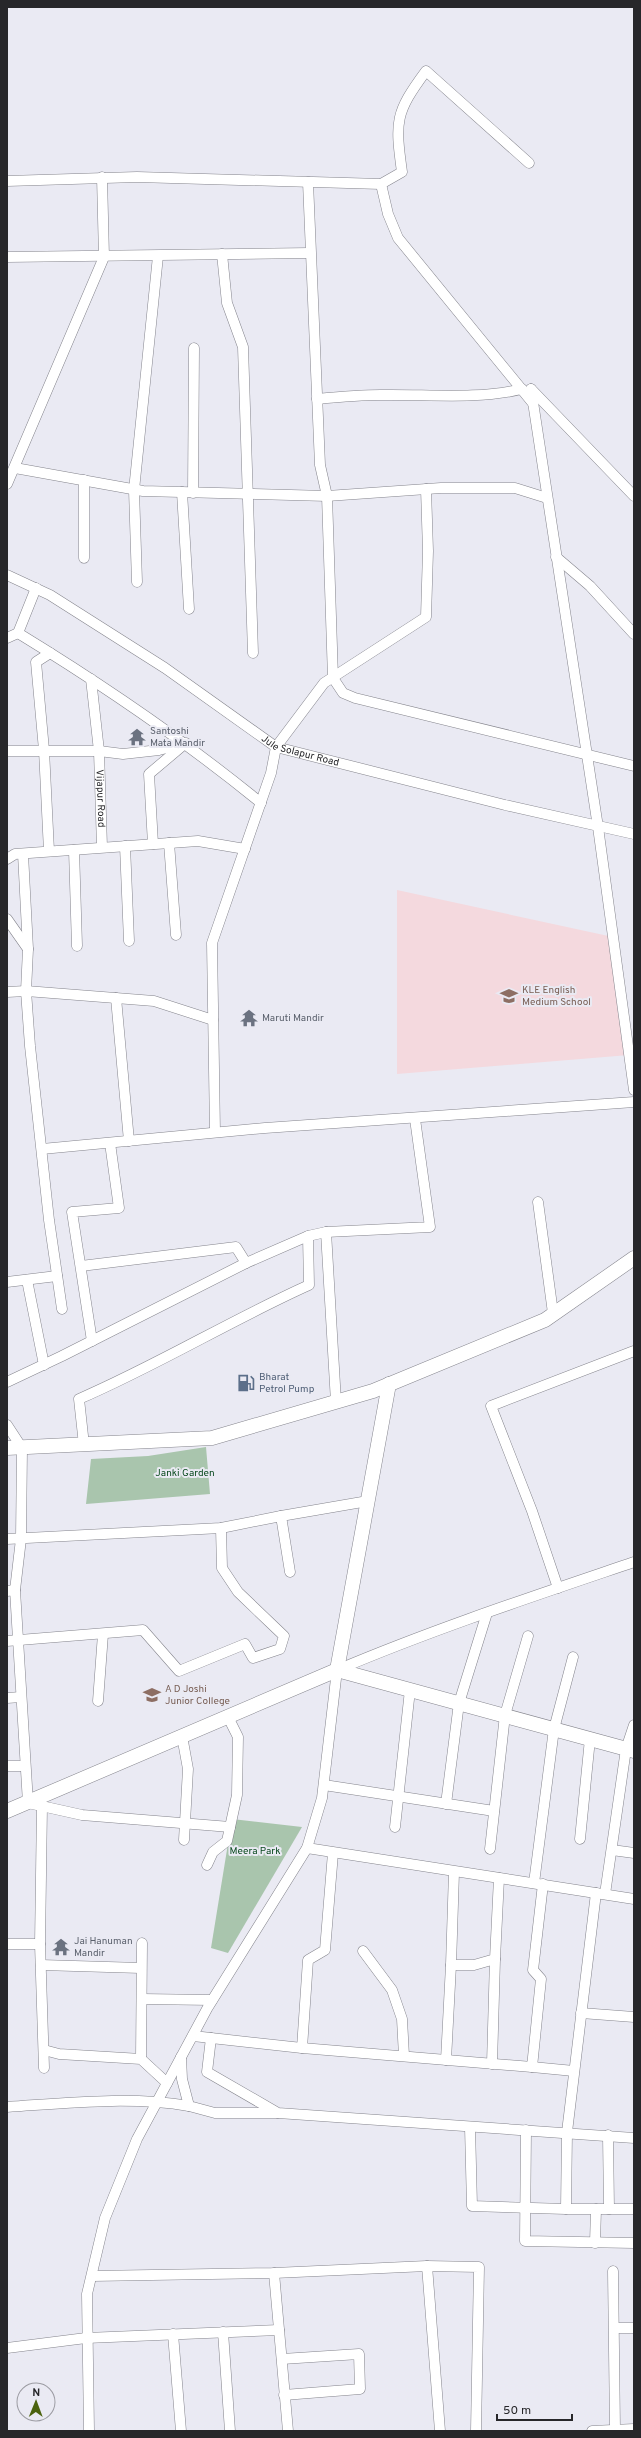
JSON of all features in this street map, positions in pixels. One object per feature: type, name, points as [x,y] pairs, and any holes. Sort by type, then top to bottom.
[{"type":"street","points":[[7,181],[102,177],[381,184],[402,172],[396,128],[404,100],[426,71],[529,163]]},
{"type":"street","points":[[7,484],[104,257],[102,177]]},
{"type":"street","points":[[308,182],[320,465],[327,496],[332,678],[343,693],[355,698],[587,753],[634,766]]},
{"type":"street","points":[[381,184],[388,214],[398,238],[533,403]]},
{"type":"street","points":[[7,257],[104,257],[310,253]]},
{"type":"street","points":[[222,254],[227,303],[243,347],[253,653]]},
{"type":"street","points":[[137,582],[134,490],[158,256]]},
{"type":"street","points":[[193,493],[194,348]]},
{"type":"street","points":[[317,399],[380,395],[450,396],[510,392],[522,389]]},
{"type":"street","points":[[634,496],[530,389],[598,827],[634,1090]]},
{"type":"street","points":[[15,468],[134,490],[327,496],[426,489],[516,488],[547,498]]},
{"type":"street","points":[[84,480],[84,558]]},
{"type":"street","points":[[215,1132],[212,943],[271,773],[276,746],[324,683],[426,617],[428,551],[426,489]]},
{"type":"street","points":[[182,492],[189,609]]},
{"type":"street","points":[[556,557],[590,586],[634,634]]},
{"type":"street","name":"Jule Solapur Road","points":[[7,575],[36,588],[165,668],[276,746],[598,827],[634,834]]},
{"type":"street","points":[[7,638],[18,633],[36,588]]},
{"type":"street","points":[[18,633],[91,679],[186,743],[261,803]]},
{"type":"street","points":[[49,851],[44,750],[36,662],[50,653]]},
{"type":"street","name":"Vijapur Road","points":[[91,679],[99,751],[102,847]]},
{"type":"street","points":[[7,750],[99,751],[123,754],[145,753],[186,743]]},
{"type":"street","points":[[153,844],[149,774],[186,743]]},
{"type":"street","points":[[7,859],[15,854],[198,841],[245,849]]},
{"type":"street","points":[[169,843],[176,935]]},
{"type":"street","points":[[125,846],[129,941]]},
{"type":"street","points":[[74,850],[77,946]]},
{"type":"street","points":[[23,854],[28,949],[26,991],[30,1046],[62,1309]]},
{"type":"street","points":[[7,919],[28,949]]},
{"type":"street","points":[[7,992],[26,991],[154,1002],[213,1020]]},
{"type":"street","points":[[116,998],[129,1141]]},
{"type":"street","points":[[42,1149],[215,1132],[415,1119],[634,1102]]},
{"type":"street","points":[[7,1382],[246,1263],[308,1236],[326,1232],[430,1227],[415,1119]]},
{"type":"street","points":[[92,1341],[72,1212],[119,1208],[110,1143]]},
{"type":"street","points":[[538,1202],[553,1313]]},
{"type":"street","points":[[326,1232],[336,1402]]},
{"type":"street","points":[[84,1445],[79,1399],[118,1382],[260,1307],[309,1285],[308,1236]]},
{"type":"street","points":[[80,1266],[236,1246],[246,1263]]},
{"type":"street","points":[[7,1448],[212,1438],[336,1402],[389,1384],[545,1320],[634,1258]]},
{"type":"street","points":[[7,1282],[57,1276]]},
{"type":"street","points":[[27,1280],[44,1364]]},
{"type":"street","points":[[558,1588],[532,1511],[491,1406],[634,1352]]},
{"type":"street","points":[[89,2431],[86,2338],[87,2294],[106,2218],[138,2139],[212,2000],[307,1848],[320,1805],[324,1784],[337,1670],[389,1384]]},
{"type":"street","points":[[7,1425],[22,1448],[20,1539],[11,1591],[18,1641],[28,1803]]},
{"type":"street","points":[[7,1539],[221,1528],[368,1501]]},
{"type":"street","points":[[281,1516],[290,1572]]},
{"type":"street","points":[[7,1641],[143,1630],[180,1671],[246,1644],[253,1658],[280,1649],[284,1636],[238,1592],[222,1568],[221,1528]]},
{"type":"street","points":[[7,1812],[392,1647],[634,1562]]},
{"type":"street","points":[[446,1804],[459,1703],[487,1613]]},
{"type":"street","points":[[98,1701],[103,1634]]},
{"type":"street","points":[[490,1849],[505,1715],[528,1636]]},
{"type":"street","points":[[532,2067],[541,1979],[533,1970],[539,1883],[554,1729],[573,1658]]},
{"type":"street","points":[[337,1670],[630,1750]]},
{"type":"street","points":[[395,1827],[410,1690]]},
{"type":"street","points":[[7,1698],[21,1697]]},
{"type":"street","points":[[207,1865],[213,1852],[228,1841],[237,1795],[238,1737],[228,1717]]},
{"type":"street","points":[[566,2209],[567,2132],[581,2013],[600,1894],[612,1850],[634,1725]]},
{"type":"street","points":[[182,1736],[188,1769],[184,1840]]},
{"type":"street","points":[[580,1839],[590,1739]]},
{"type":"street","points":[[7,1766],[26,1766]]},
{"type":"street","points":[[324,1784],[494,1811]]},
{"type":"street","points":[[28,1803],[82,1815],[230,1827]]},
{"type":"street","points":[[42,1806],[40,1944],[44,2068]]},
{"type":"street","points":[[307,1848],[634,1899]]},
{"type":"street","points":[[612,1850],[634,1853]]},
{"type":"street","points":[[302,2048],[308,1960],[325,1950],[333,1853]]},
{"type":"street","points":[[446,2060],[454,1872]]},
{"type":"street","points":[[492,2064],[499,1878]]},
{"type":"street","points":[[141,2059],[142,1943]]},
{"type":"street","points":[[7,1944],[40,1944]]},
{"type":"street","points":[[363,1951],[392,1990],[402,2019],[404,2056]]},
{"type":"street","points":[[451,1964],[474,1965],[495,1959]]},
{"type":"street","points":[[41,1965],[141,1968]]},
{"type":"street","points":[[142,1999],[212,2000]]},
{"type":"street","points":[[581,2013],[634,2017]]},
{"type":"street","points":[[193,2036],[302,2048],[574,2071]]},
{"type":"street","points":[[211,2038],[207,2072],[278,2113]]},
{"type":"street","points":[[44,2050],[60,2054],[141,2059],[167,2083]]},
{"type":"street","points":[[181,2058],[182,2079],[189,2106]]},
{"type":"street","points":[[7,2107],[91,2101],[158,2100],[215,2113],[278,2113],[470,2127],[567,2132],[634,2138]]},
{"type":"street","points":[[470,2127],[472,2206],[566,2209],[634,2209]]},
{"type":"street","points":[[526,2130],[524,2208],[525,2241],[634,2243]]},
{"type":"street","points":[[608,2135],[609,2209]]},
{"type":"street","points":[[595,2243],[596,2209]]},
{"type":"street","points":[[92,2276],[274,2273],[427,2266],[479,2267],[476,2431]]},
{"type":"street","points":[[427,2266],[440,2431]]},
{"type":"street","points":[[613,2271],[615,2328],[615,2429]]},
{"type":"street","points":[[274,2273],[288,2431]]},
{"type":"street","points":[[615,2328],[634,2328]]},
{"type":"street","points":[[7,2348],[86,2338],[279,2330]]},
{"type":"street","points":[[223,2332],[230,2431]]},
{"type":"street","points":[[172,2334],[181,2431]]},
{"type":"street","points":[[282,2359],[359,2354],[360,2389],[284,2395]]},
{"type":"street","points":[[592,2431],[634,2429]]},
{"type":"shaded area","name":"KLE English Medium School","points":[[397,890],[613,937],[629,1055],[397,1074]]},
{"type":"green space","name":"Janki Garden","points":[[206,1447],[210,1494],[86,1504],[91,1459],[148,1456]]},
{"type":"green space","name":"Meera Park","points":[[232,1819],[302,1827],[228,1953],[211,1948]]},
{"type":"place","name":"Santoshi Mata Mandir","points":[[137,737]]},
{"type":"place","name":"KLE English Medium School","points":[[509,996]]},
{"type":"place","name":"Maruti Mandir","points":[[249,1018]]},
{"type":"place","name":"Bharat Petrol Pump","points":[[246,1383]]},
{"type":"place","name":"A D Joshi Junior College","points":[[152,1695]]},
{"type":"place","name":"Jai Hanuman Mandir","points":[[61,1947]]}]
